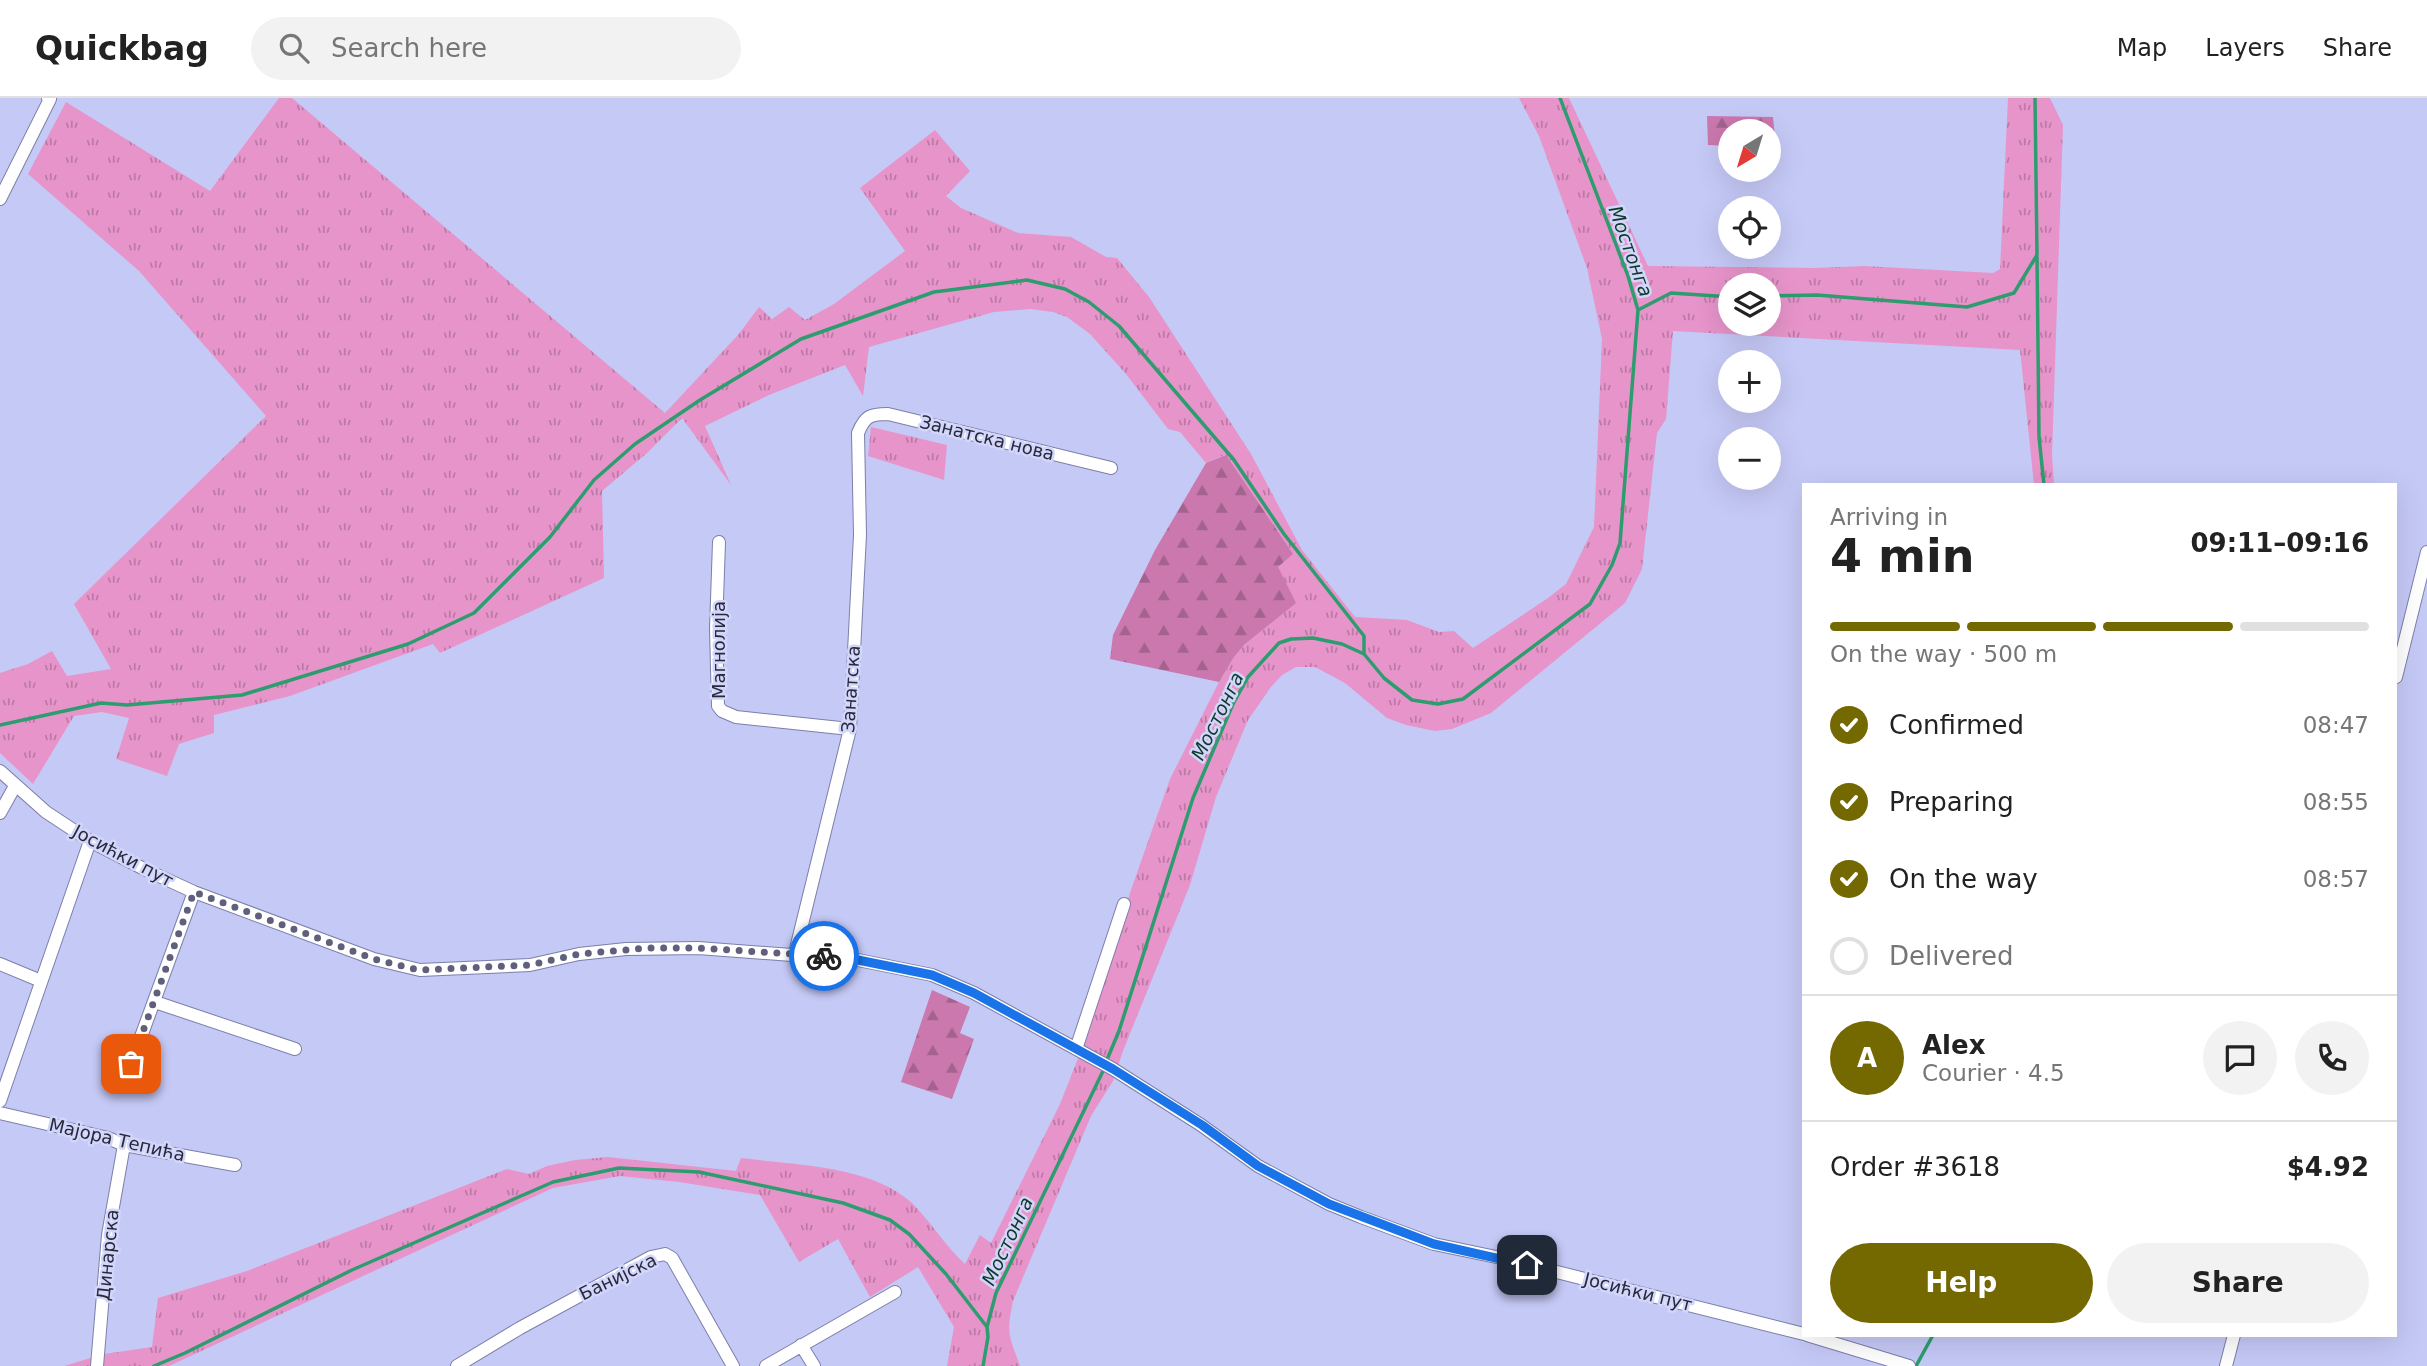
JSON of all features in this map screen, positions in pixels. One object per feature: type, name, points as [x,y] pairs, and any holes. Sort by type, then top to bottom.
[{"type":"street","points":[[0,199],[49,99]]},
{"type":"street","name":"Занатска нова","points":[[864,419],[872,414],[888,414],[1111,468]]},
{"type":"street","name":"Занатска","points":[[795,953],[850,729],[860,535],[858,433],[864,419]]},
{"type":"street","name":"Магнолија","points":[[719,542],[716,629],[718,706],[722,711],[736,717],[850,729]]},
{"type":"street","points":[[2397,673],[2427,552]]},
{"type":"street","name":"Јосићки пут","points":[[0,771],[46,812],[90,841],[194,892],[374,959],[419,970],[530,965],[579,954],[648,948],[698,948],[795,953],[858,960],[932,975],[974,993],[1113,1069],[1202,1125],[1258,1166],[1329,1204],[1434,1244],[1501,1258],[1802,1334]]},
{"type":"street","points":[[0,813],[15,786]]},
{"type":"street","points":[[0,1101],[90,841]]},
{"type":"street","points":[[131,1064],[194,892]]},
{"type":"street","points":[[1080,1051],[1124,904]]},
{"type":"street","points":[[0,964],[41,981]]},
{"type":"street","points":[[155,1002],[295,1049]]},
{"type":"street","name":"Мајора Тепића","points":[[0,1114],[107,1138],[124,1145],[235,1165]]},
{"type":"street","name":"Динарска","points":[[97,1366],[108,1235],[124,1145]]},
{"type":"street","name":"Банијска","points":[[457,1366],[520,1328],[651,1258],[666,1254],[672,1258],[733,1366]]},
{"type":"street","points":[[766,1366],[894,1292]]},
{"type":"street","name":"Јосићки пут","points":[[1812,1337],[1898,1364]]},
{"type":"street","points":[[2226,1366],[2233,1337]]},
{"type":"street","points":[[802,1345],[814,1366]]},
{"type":"green space","points":[[279,98],[292,98],[665,413],[738,335],[759,307],[772,319],[789,307],[805,320],[834,304],[905,251],[860,188],[935,130],[970,171],[946,196],[961,208],[1018,233],[1071,237],[1106,257],[1117,258],[1149,297],[1251,454],[1302,550],[1355,617],[1407,620],[1439,632],[1454,631],[1473,648],[1566,584],[1594,527],[1602,339],[1587,268],[1539,136],[1519,98],[1569,98],[1648,266],[1864,266],[1993,273],[2000,269],[2008,98],[2050,98],[2063,125],[2052,455],[2054,483],[2034,483],[2020,350],[1764,336],[1781,336],[1781,273],[1718,273],[1718,333],[1673,331],[1666,419],[1657,433],[1642,569],[1625,603],[1491,713],[1452,729],[1435,731],[1387,718],[1345,683],[1315,667],[1296,667],[1282,675],[1248,720],[1216,797],[1190,885],[1113,1081],[1091,1116],[1013,1301],[1010,1335],[1020,1366],[947,1366],[954,1327],[918,1267],[870,1297],[838,1239],[799,1262],[760,1195],[620,1176],[553,1188],[169,1366],[64,1366],[104,1354],[152,1347],[158,1298],[247,1271],[507,1169],[529,1174],[547,1166],[575,1160],[608,1157],[736,1171],[741,1158],[807,1165],[854,1174],[895,1190],[912,1203],[965,1264],[980,1235],[991,1243],[1060,1104],[1086,1038],[1131,890],[1170,779],[1219,682],[1245,644],[1278,567],[1292,554],[1225,455],[1206,463],[1180,432],[1168,429],[1126,374],[1090,334],[1067,317],[1053,312],[1030,309],[994,312],[869,347],[863,396],[845,365],[769,395],[705,426],[731,485],[682,418],[647,453],[602,491],[604,578],[440,653],[433,644],[290,696],[214,715],[214,733],[179,744],[167,776],[116,759],[129,718],[102,712],[74,716],[33,784],[0,753],[0,673],[28,664],[52,651],[67,676],[111,669],[74,604],[266,416],[139,271],[28,174],[66,102],[210,191]]},
{"type":"green space","points":[[1707,116],[1773,117],[1718,119],[1718,145],[1708,145]]},
{"type":"green space","points":[[871,427],[947,445],[944,480],[868,456]]},
{"type":"green space","points":[[1226,455],[1293,554],[1278,567],[1296,603],[1245,644],[1219,682],[1110,659],[1113,635],[1155,550],[1206,463]]},
{"type":"green space","points":[[932,990],[970,1007],[960,1033],[974,1039],[952,1099],[901,1082]]},
{"type":"waterway","name":"Мостонга","points":[[1106,1062],[1119,1031],[1193,798],[1233,704],[1248,677],[1279,643],[1291,639],[1313,638],[1342,644],[1364,654],[1384,678],[1412,700],[1438,704],[1463,699],[1590,604],[1612,565],[1620,543],[1638,310],[1628,276],[1560,98]]},
{"type":"waterway","points":[[1781,296],[1817,295],[1967,307],[2014,293],[2037,255],[2035,98]]},
{"type":"waterway","points":[[2037,257],[2039,437],[2044,483]]},
{"type":"waterway","points":[[0,725],[101,703],[127,705],[242,695],[408,644],[474,613],[550,537],[594,480],[635,444],[700,400],[801,339],[934,292],[1027,280],[1065,289],[1089,302],[1119,326],[1234,460],[1284,534],[1364,636],[1364,654]]},
{"type":"waterway","points":[[1638,310],[1671,293],[1718,296]]},
{"type":"waterway","name":"Мостонга","points":[[983,1366],[987,1327],[996,1293],[1104,1069]]},
{"type":"waterway","points":[[154,1366],[352,1270],[553,1182],[619,1168],[699,1172],[843,1203],[890,1220],[909,1234],[946,1274],[987,1327]]},
{"type":"waterway","points":[[1916,1366],[1932,1337]]},
{"type":"way so far","points":[[131,1064],[194,892],[374,959],[419,970],[530,965],[599,951],[648,948],[698,948],[824,956]]},
{"type":"route","points":[[824,956],[932,975],[974,993],[1113,1069],[1202,1125],[1258,1166],[1329,1204],[1434,1244],[1527,1265]]}]
